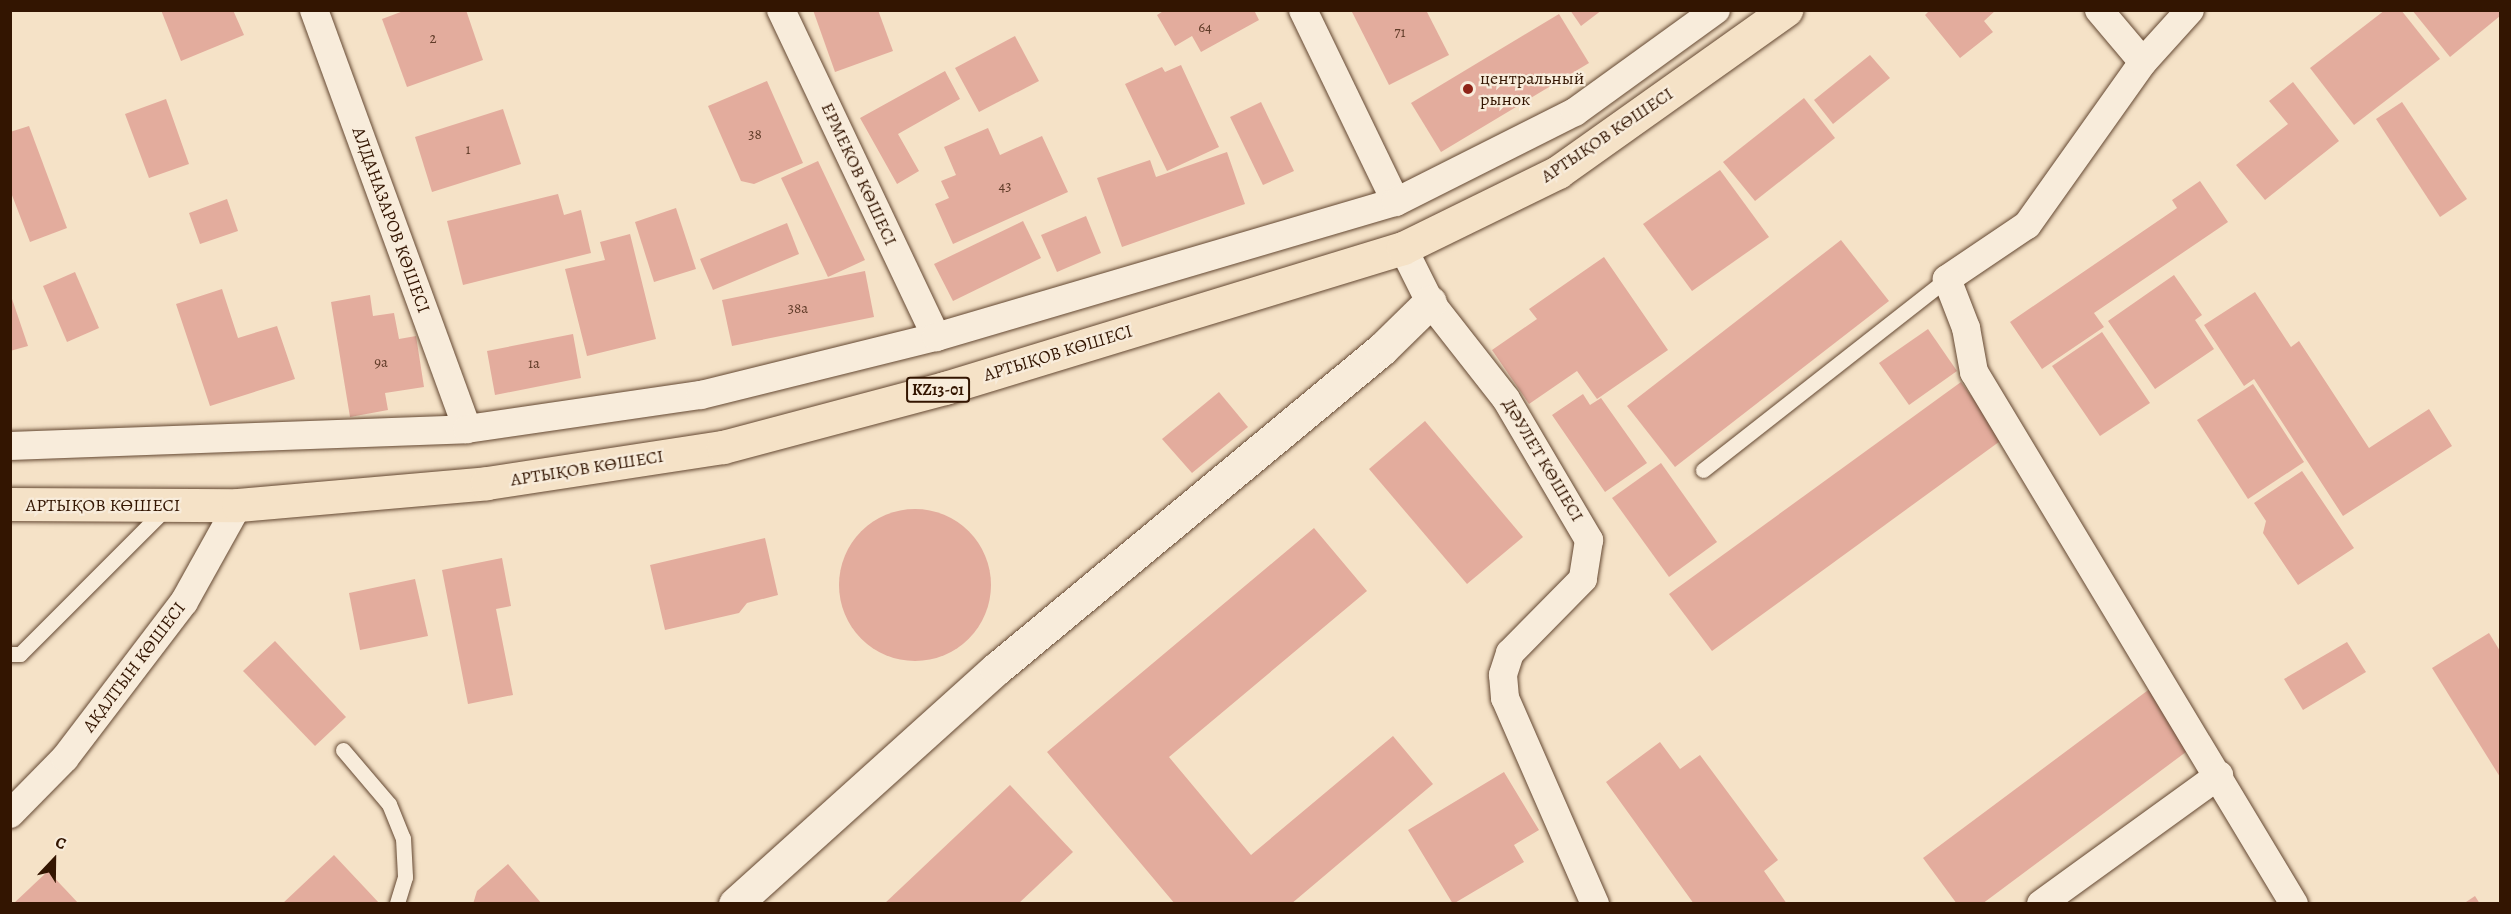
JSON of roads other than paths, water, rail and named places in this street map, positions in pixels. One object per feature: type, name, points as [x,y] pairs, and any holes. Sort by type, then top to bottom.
[{"type":"highway","name":"АРТЫҚОВ КӨШЕСІ","points":[[10,504],[237,505],[487,483],[723,447],[945,388],[1403,248],[1557,172],[1786,10]]},
{"type":"main road","points":[[735,903],[996,669],[1382,349],[1430,302]]},
{"type":"street","name":"АЛДАНАЗАРОВ КӨШЕСІ","points":[[314,10],[467,429]]},
{"type":"street","name":"ЕРМЕКОВ КӨШЕСІ","points":[[781,10],[936,337]]},
{"type":"street","points":[[1303,10],[1396,202]]},
{"type":"street","points":[[10,446],[467,429],[701,394],[936,337],[1396,202],[1575,112],[1716,10]]},
{"type":"street","points":[[2099,10],[2143,62]]},
{"type":"street","points":[[2190,10],[2143,62],[2027,225],[1947,279],[1966,328],[1974,372],[2219,775],[2294,903]]},
{"type":"street","name":"ДӘУЛЕТ КӨШЕСІ","points":[[1403,248],[1430,302],[1506,399],[1589,540],[1583,579],[1510,653],[1503,675],[1504,698],[1595,903]]},
{"type":"street","name":"АҚАЛТЫН КӨШЕСІ","points":[[10,814],[65,758],[184,602],[237,505]]},
{"type":"street","points":[[2041,903],[2219,775]]},
{"type":"lane","points":[[1703,470],[1947,279]]},
{"type":"lane","points":[[10,654],[20,654],[169,505]]},
{"type":"lane","points":[[343,750],[389,804],[403,838],[405,877],[397,903]]},
{"type":"place","name":"центральный рынок","points":[[1468,89]]}]
